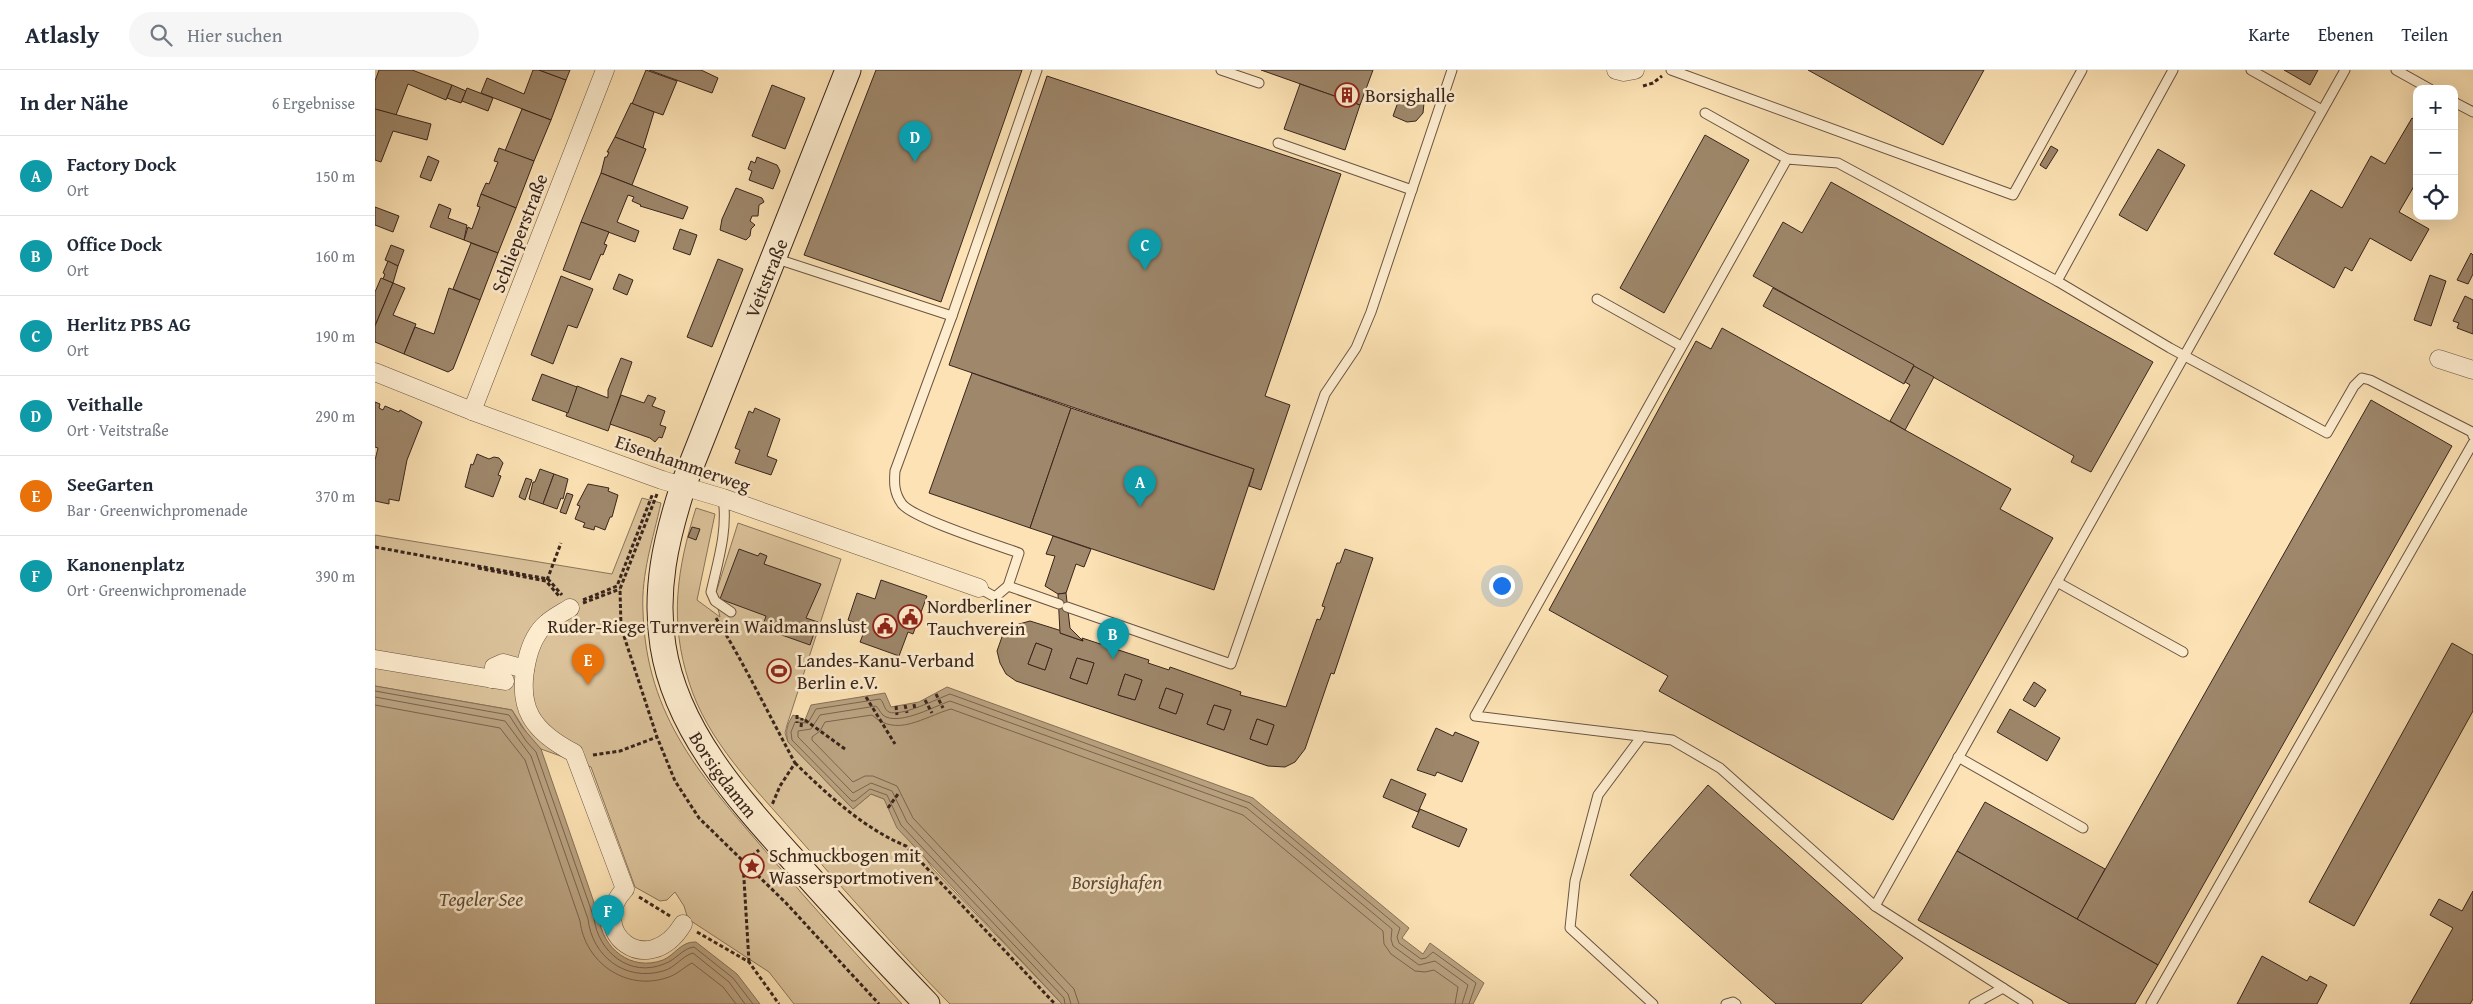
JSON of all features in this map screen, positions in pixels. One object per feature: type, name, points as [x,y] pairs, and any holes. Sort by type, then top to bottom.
[{"type":"street","name":"Schlieperstraße","points":[[472,411],[605,70]]},
{"type":"street","name":"Veitstraße","points":[[683,486],[848,70]]},
{"type":"street","points":[[1616,70],[1635,70]]},
{"type":"street","points":[[2439,359],[2473,370]]},
{"type":"street","name":"Eisenhammerweg","points":[[375,372],[658,486],[683,486],[723,498],[979,588]]},
{"type":"street","name":"Borsigdamm","points":[[683,486],[665,544],[659,588],[663,648],[677,695],[706,754],[769,831],[867,942],[927,1004]]},
{"type":"street","points":[[512,679],[531,644],[545,624],[570,608]]},
{"type":"street","points":[[375,659],[512,679]]},
{"type":"street","points":[[512,679],[525,708],[536,725],[554,742],[574,753],[625,889],[618,897],[611,913],[616,934],[629,946],[641,950],[658,949],[670,942],[683,924]]},
{"type":"lane","points":[[979,588],[995,597],[1008,586],[1019,553],[918,515],[903,505],[894,490],[895,471],[952,316],[1037,70]]},
{"type":"lane","points":[[1221,70],[1259,83]]},
{"type":"lane","points":[[1008,586],[1231,664],[1325,394],[1356,348],[1371,312],[1452,70]]},
{"type":"lane","points":[[1671,70],[2013,195],[2083,70]]},
{"type":"lane","points":[[2057,280],[2173,70]]},
{"type":"lane","points":[[2251,70],[2322,110]]},
{"type":"lane","points":[[1875,906],[2345,70]]},
{"type":"lane","points":[[2396,70],[2423,85]]},
{"type":"lane","points":[[2458,104],[2473,112]]},
{"type":"lane","points":[[1705,113],[1787,159],[1838,163],[2057,280],[2185,356],[2327,433],[2354,386],[2362,378],[2370,380],[2472,432],[2473,436]]},
{"type":"lane","points":[[1278,143],[1412,190]]},
{"type":"lane","points":[[1787,159],[1475,716],[1672,740],[1720,768],[1875,906],[2028,1004]]},
{"type":"lane","points":[[774,258],[952,316]]},
{"type":"lane","points":[[1597,299],[1681,346]]},
{"type":"lane","points":[[2151,1004],[2473,443]]},
{"type":"lane","points":[[723,498],[724,532],[711,592],[715,601],[731,612]]},
{"type":"lane","points":[[2057,582],[2183,652]]},
{"type":"lane","points":[[1642,736],[1598,795],[1575,881],[1570,928],[1653,1004]]},
{"type":"lane","points":[[1958,757],[2083,828]]},
{"type":"lane","points":[[1974,1004],[2003,988]]},
{"type":"lane","points":[[1726,1004],[1733,1002],[1736,1004]]},
{"type":"path","points":[[658,486],[618,587],[621,627],[657,737],[675,781],[699,818],[743,863],[786,902],[879,1004]]},
{"type":"path","points":[[570,608],[618,587],[658,486]]},
{"type":"path","points":[[375,548],[547,579],[561,543]]},
{"type":"path","points":[[713,612],[746,666],[760,700],[795,763],[852,814],[888,838],[906,846],[1055,1004]]},
{"type":"path","points":[[936,694],[943,708]]},
{"type":"path","points":[[866,697],[895,744]]},
{"type":"path","points":[[925,700],[932,713]]},
{"type":"path","points":[[913,704],[915,710]]},
{"type":"path","points":[[905,705],[907,713]]},
{"type":"path","points":[[896,706],[897,715]]},
{"type":"path","points":[[797,715],[797,723]]},
{"type":"path","points":[[801,728],[803,719],[845,749]]},
{"type":"path","points":[[574,753],[596,755],[620,751],[657,737]]},
{"type":"path","points":[[769,831],[772,804],[780,786],[795,763]]},
{"type":"path","points":[[888,808],[898,794]]},
{"type":"path","points":[[743,863],[749,962]]},
{"type":"path","points":[[625,889],[749,962],[779,1004]]},
{"type":"shaded area","points":[[642,498],[661,503],[646,570],[643,611],[647,649],[655,683],[667,715],[682,744],[721,799],[801,892],[902,1004],[794,1004],[769,972],[688,919],[684,906],[675,892],[667,900],[660,901],[635,887],[591,767],[541,749],[530,738],[512,710],[375,686],[375,535],[612,574]]},
{"type":"shaded area","points":[[696,508],[715,514],[697,600],[720,617],[715,596],[738,523],[841,559],[787,725],[785,733],[788,742],[853,809],[871,794],[884,799],[933,869],[1062,1004],[950,1004],[852,898],[734,763],[720,744],[697,704],[689,682],[679,638],[677,616],[680,573],[689,530]]},
{"type":"water","name":"Tegeler See","points":[[375,686],[512,710],[522,727],[541,749],[599,917],[601,928],[612,947],[629,960],[651,963],[667,958],[686,944],[696,942],[737,974],[760,1004],[375,1004]]},
{"type":"water","name":"Borsighafen","points":[[947,687],[1253,798],[1409,928],[1402,938],[1423,954],[1430,943],[1484,983],[1473,1004],[1062,1004],[897,828],[884,799],[871,794],[853,809],[788,742],[787,728],[793,715],[805,720],[811,705],[885,693],[891,707],[919,702]]},
{"type":"building","points":[[379,70],[412,70],[452,85],[446,100],[408,84],[396,115],[375,109],[375,81]]},
{"type":"building","points":[[533,70],[539,70],[566,80],[551,120],[481,93],[487,78],[524,94]]},
{"type":"building","points":[[539,70],[570,70],[566,80]]},
{"type":"building","points":[[646,70],[677,81],[663,115],[632,104]]},
{"type":"building","points":[[649,70],[701,70],[718,78],[712,93]]},
{"type":"building","points":[[876,70],[1022,70],[941,302],[804,255]]},
{"type":"building","name":"Borsighalle","points":[[1261,70],[1373,70],[1360,105]]},
{"type":"building","points":[[1808,70],[1984,70],[1943,145]]},
{"type":"building","points":[[2284,70],[2318,70],[2310,85]]},
{"type":"building","points":[[1047,76],[1341,174],[1265,396],[1290,405],[1261,490],[1249,486],[1254,469],[949,365]]},
{"type":"building","points":[[1300,84],[1360,105],[1345,150],[1284,129]]},
{"type":"building","points":[[452,85],[466,91],[461,103],[447,98]]},
{"type":"building","points":[[772,85],[805,98],[785,149],[752,136]]},
{"type":"building","points":[[467,88],[493,98],[488,111],[462,101]]},
{"type":"building","points":[[1402,91],[1418,96],[1424,103],[1423,113],[1416,121],[1407,122],[1393,116]]},
{"type":"building","points":[[631,103],[654,112],[643,148],[615,137]]},
{"type":"building","points":[[375,109],[431,124],[427,140],[393,131],[381,162],[375,160]]},
{"type":"building","points":[[522,109],[551,120],[534,161],[505,151]]},
{"type":"building","points":[[2413,119],[2413,188],[2399,212],[2429,229],[2411,261],[2370,238],[2352,271],[2345,267],[2334,288],[2274,254],[2311,190],[2342,208],[2371,156],[2385,164]]},
{"type":"building","points":[[1705,135],[1749,160],[1664,313],[1620,288]]},
{"type":"building","points":[[615,137],[646,149],[632,185],[601,173],[605,157],[607,157],[609,152],[607,152]]},
{"type":"building","points":[[2051,146],[2058,150],[2046,169],[2040,165]]},
{"type":"building","points":[[499,148],[534,161],[516,208],[481,194],[486,183],[489,184],[498,162],[494,161]]},
{"type":"building","points":[[2158,149],[2185,165],[2147,231],[2119,215]]},
{"type":"building","points":[[428,156],[439,161],[431,181],[420,177]]},
{"type":"building","points":[[757,157],[777,165],[780,171],[773,189],[749,180],[752,171],[748,169],[751,161],[755,163]]},
{"type":"building","points":[[601,173],[688,207],[683,219],[640,206],[632,201],[634,197],[628,195],[617,222],[639,231],[635,242],[581,222]]},
{"type":"building","points":[[1831,182],[2153,362],[2091,472],[2071,462],[2074,456],[1753,276],[1783,222],[1802,233]]},
{"type":"building","points":[[736,188],[762,198],[764,202],[759,205],[758,216],[752,216],[750,221],[755,225],[746,240],[720,230],[722,219]]},
{"type":"building","points":[[481,194],[516,208],[498,253],[464,240],[468,227],[472,229],[480,207],[477,206]]},
{"type":"building","points":[[439,204],[451,209],[448,218],[467,225],[464,240],[430,227]]},
{"type":"building","points":[[375,207],[399,216],[393,232],[375,225]]},
{"type":"building","points":[[581,222],[609,232],[604,244],[607,245],[590,280],[563,270]]},
{"type":"building","points":[[680,229],[697,235],[690,255],[673,249]]},
{"type":"building","points":[[471,243],[498,253],[480,300],[453,289]]},
{"type":"building","points":[[391,245],[404,250],[398,266],[385,260]]},
{"type":"building","points":[[2471,253],[2473,255],[2473,274],[2468,284],[2457,280]]},
{"type":"building","points":[[718,259],[743,269],[712,347],[687,337]]},
{"type":"building","points":[[388,261],[398,266],[393,283],[383,279],[385,274],[383,273]]},
{"type":"building","points":[[619,274],[633,280],[627,295],[613,289]]},
{"type":"building","points":[[2430,275],[2446,281],[2431,326],[2414,320]]},
{"type":"building","points":[[561,276],[593,289],[577,328],[568,325],[553,364],[531,355]]},
{"type":"building","points":[[381,278],[393,283],[375,326],[375,292]]},
{"type":"building","points":[[393,283],[405,288],[393,315],[416,324],[404,354],[375,342],[375,326]]},
{"type":"building","points":[[449,288],[480,300],[453,369],[448,372],[404,354],[415,327],[434,334]]},
{"type":"building","points":[[1773,288],[1914,365],[1904,384],[1763,306]]},
{"type":"building","points":[[2465,296],[2473,300],[2473,334],[2457,328],[2459,323],[2453,321]]},
{"type":"building","points":[[1722,328],[2011,489],[2000,509],[2053,538],[1893,820],[1659,691],[1668,676],[1549,610],[1696,341],[1711,349]]},
{"type":"building","points":[[621,358],[632,362],[608,431],[566,416],[577,386],[608,398],[608,390]]},
{"type":"building","points":[[1914,366],[1934,377],[1905,430],[1890,421],[1910,385],[1905,382]]},
{"type":"building","points":[[972,373],[1071,408],[1030,528],[929,493]]},
{"type":"building","points":[[542,374],[577,387],[568,413],[532,400]]},
{"type":"building","points":[[621,395],[644,403],[648,395],[656,398],[652,406],[665,411],[660,425],[666,427],[662,438],[659,437],[655,442],[650,438],[610,424]]},
{"type":"building","points":[[2371,400],[2452,446],[2158,965],[2077,919]]},
{"type":"building","points":[[375,402],[380,404],[379,408],[383,410],[385,406],[399,412],[400,410],[422,422],[407,460],[399,501],[389,499],[389,504],[375,501],[375,460],[378,448],[375,447]]},
{"type":"building","points":[[755,408],[780,419],[767,456],[777,460],[771,475],[735,463],[740,450],[735,448],[749,411],[753,413]]},
{"type":"building","points":[[1071,408],[1254,469],[1214,590],[1030,528]]},
{"type":"building","points":[[477,454],[489,459],[499,458],[503,463],[498,475],[501,476],[493,497],[465,487],[471,464],[473,465]]},
{"type":"building","points":[[540,469],[554,474],[543,504],[529,499],[533,482],[535,482]]},
{"type":"building","points":[[554,474],[568,479],[563,499],[561,498],[557,509],[543,504]]},
{"type":"building","points":[[526,478],[532,480],[525,500],[519,497]]},
{"type":"building","points":[[588,484],[609,488],[608,491],[618,495],[612,517],[610,517],[605,530],[595,526],[594,530],[583,527],[585,523],[575,519],[580,506],[577,505]]},
{"type":"building","points":[[567,493],[573,495],[566,514],[560,512]]},
{"type":"building","points":[[692,527],[700,529],[696,540],[688,537]]},
{"type":"building","points":[[1053,536],[1091,549],[1084,567],[1076,564],[1066,593],[1058,594],[1045,586],[1055,556],[1046,554]]},
{"type":"building","points":[[739,549],[758,556],[760,553],[767,556],[764,564],[821,584],[806,618],[818,622],[810,645],[762,628],[766,616],[720,599]]},
{"type":"building","points":[[1345,549],[1373,558],[1334,674],[1331,673],[1305,749],[1295,762],[1285,767],[1268,766],[1016,681],[1006,674],[1000,663],[997,651],[1003,634],[1012,626],[1030,621],[1062,631],[1060,633],[1083,641],[1082,638],[1149,660],[1148,663],[1169,670],[1170,667],[1241,692],[1240,695],[1286,707],[1317,619],[1320,620],[1325,607],[1322,606],[1337,563],[1340,563]],"holes":[[[1036,643],[1052,649],[1045,670],[1028,664]],[[1077,658],[1094,663],[1087,684],[1070,678]],[[1125,674],[1142,680],[1135,700],[1118,695]],[[1166,688],[1183,694],[1176,714],[1159,708]],[[1214,705],[1231,710],[1224,730],[1207,724]],[[1257,719],[1274,725],[1267,745],[1250,739]]]},
{"type":"building","points":[[881,580],[927,596],[913,634],[908,632],[899,656],[860,642],[866,627],[848,620],[857,593],[875,599]]},
{"type":"building","points":[[1066,593],[1070,628],[1083,641],[1060,633],[1058,594]]},
{"type":"building","points":[[1036,643],[1052,649],[1045,670],[1028,664]]},
{"type":"building","points":[[2452,643],[2473,655],[2473,711],[2354,926],[2309,902]]},
{"type":"building","points":[[585,658],[593,658],[598,663],[596,674],[585,676],[580,671],[580,663]]},
{"type":"building","points":[[1077,658],[1094,663],[1087,684],[1070,678]]},
{"type":"building","points":[[1125,674],[1142,680],[1135,700],[1118,695]]},
{"type":"building","points":[[2034,682],[2046,690],[2035,707],[2023,700]]},
{"type":"building","points":[[1166,688],[1183,694],[1176,714],[1159,708]]},
{"type":"building","points":[[1214,705],[1231,710],[1224,730],[1207,724]]},
{"type":"building","points":[[2010,709],[2060,738],[2047,761],[1997,732]]},
{"type":"building","points":[[1257,719],[1274,725],[1267,745],[1250,739]]},
{"type":"building","points":[[1436,728],[1453,736],[1455,732],[1479,742],[1462,782],[1437,772],[1435,776],[1417,770]]},
{"type":"building","points":[[1391,779],[1426,794],[1418,812],[1383,797]]},
{"type":"building","points":[[1708,785],[1903,958],[1861,1004],[1776,1004],[1630,875]]},
{"type":"building","points":[[1985,802],[2105,869],[2077,919],[1957,851]]},
{"type":"building","points":[[1420,809],[1467,829],[1459,847],[1412,827]]},
{"type":"building","points":[[1957,851],[2158,965],[2135,1004],[2070,1004],[1918,920]]},
{"type":"building","points":[[2473,891],[2473,999],[2470,1004],[2410,1004],[2453,928],[2430,915],[2439,899],[2462,911]]},
{"type":"building","points":[[2262,956],[2307,981],[2310,976],[2327,985],[2317,1004],[2237,1004]]},
{"type":"place","name":"Borsighalle","points":[[1347,95]]},
{"type":"place","name":"Veithalle","points":[[915,162]]},
{"type":"place","name":"Herlitz PBS AG","points":[[1145,270]]},
{"type":"place","name":"Factory Dock","points":[[1140,507]]},
{"type":"place","name":"Nordberliner Tauchverein","points":[[910,617]]},
{"type":"place","name":"Ruder-Riege Turnverein Waidmannslust","points":[[885,626]]},
{"type":"place","name":"Office Dock","points":[[1113,659]]},
{"type":"place","name":"Landes-Kanu-Verband Berlin e.V.","points":[[779,671]]},
{"type":"place","name":"SeeGarten","points":[[588,685]]},
{"type":"place","name":"Schmuckbogen mit Wassersportmotiven","points":[[752,866]]},
{"type":"place","name":"Kanonenplatz","points":[[608,936]]}]
